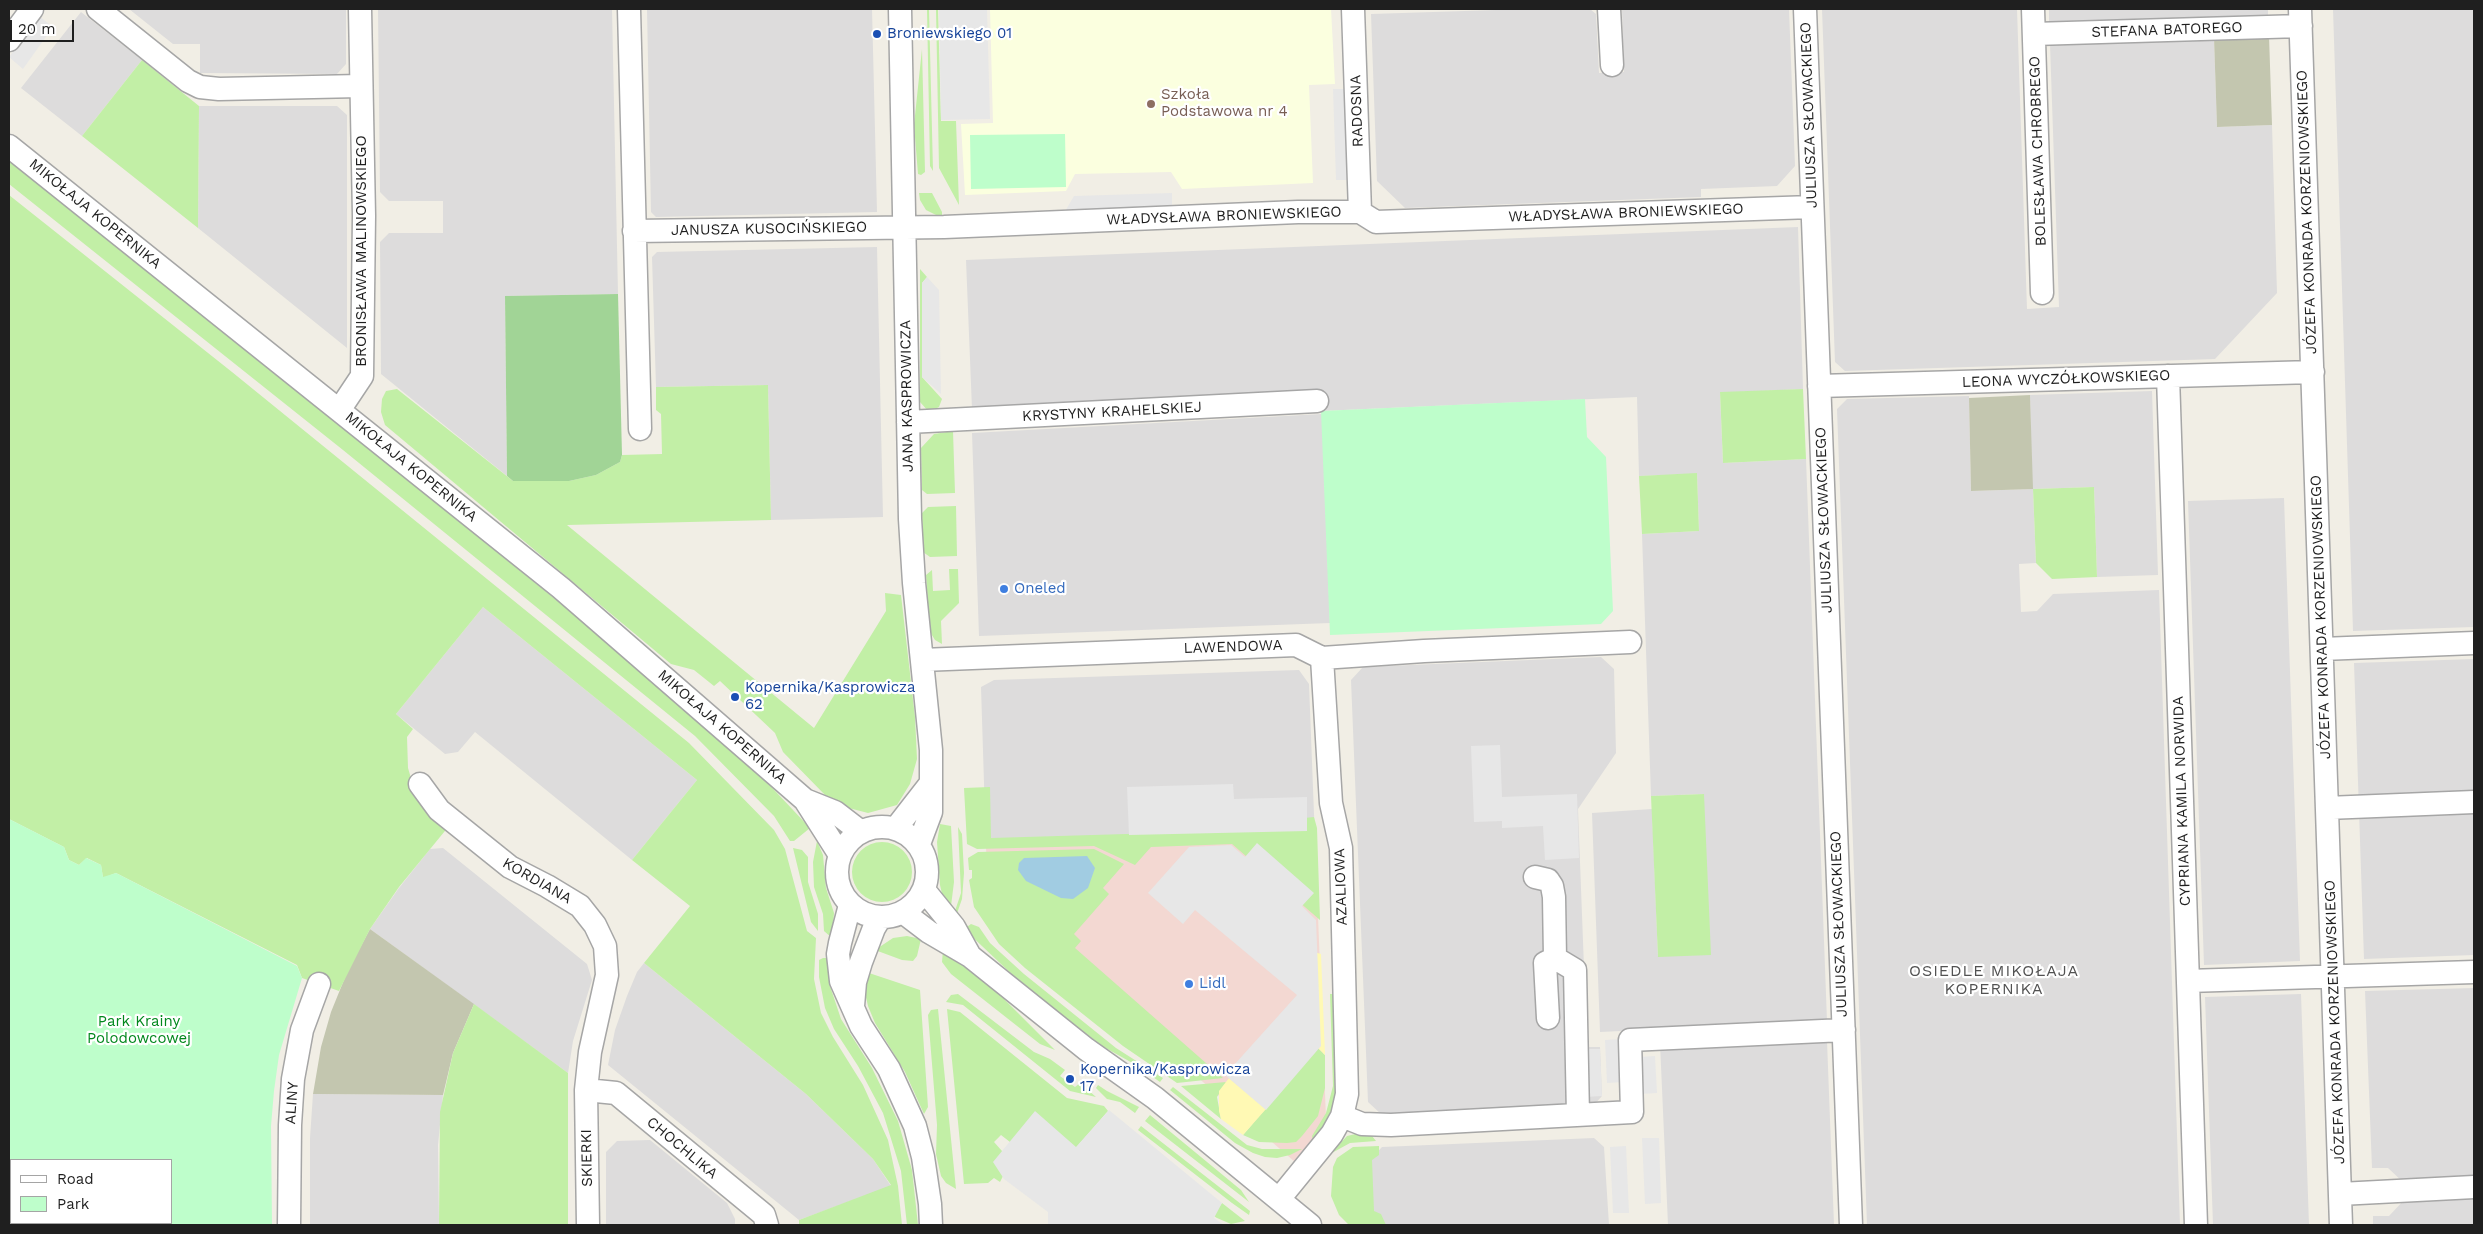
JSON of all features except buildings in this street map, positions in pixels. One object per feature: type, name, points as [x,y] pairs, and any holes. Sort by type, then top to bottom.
[{"type":"street","points":[[9,40],[32,9]]},
{"type":"street","points":[[98,9],[188,82],[200,87],[218,90],[360,86]]},
{"type":"street","name":"BRONISŁAWA MALINOWSKIEGO","points":[[340,410],[362,376],[364,216],[360,9]]},
{"type":"street","points":[[629,9],[640,428]]},
{"type":"street","name":"JANA KASPROWICZA","points":[[900,9],[910,528],[930,750],[931,783],[931,812],[919,844]]},
{"type":"street","name":"RADOSNA","points":[[1353,9],[1360,212]]},
{"type":"street","points":[[1609,9],[1612,65]]},
{"type":"street","name":"JULIUSZA SŁOWACKIEGO","points":[[1805,9],[1851,1225]]},
{"type":"street","name":"BOLESŁAWA CHROBREGO","points":[[2033,9],[2042,293]]},
{"type":"street","name":"STEFANA BATOREGO","points":[[2034,34],[2300,17]]},
{"type":"street","name":"JÓZEFA KONRADA KORZENIOWSKIEGO","points":[[2300,17],[2342,1225]]},
{"type":"street","name":"MIKOŁAJA KOPERNIKA","points":[[9,146],[562,588],[805,800],[840,855]]},
{"type":"street","name":"WŁADYSŁAWA BRONIEWSKIEGO","points":[[904,228],[1298,212],[1360,212],[1376,222],[1812,207]]},
{"type":"street","name":"JANUSZA KUSOCIŃSKIEGO","points":[[634,231],[904,228]]},
{"type":"street","name":"LEONA WYCZÓŁKOWSKIEGO","points":[[1819,386],[2313,372]]},
{"type":"street","name":"CYPRIANA KAMILA NORWIDA","points":[[2168,376],[2196,1225]]},
{"type":"street","name":"KRYSTYNY KRAHELSKIEJ","points":[[908,422],[1317,401]]},
{"type":"street","points":[[1322,658],[1424,651],[1630,642]]},
{"type":"street","points":[[2322,649],[2474,642]]},
{"type":"street","name":"LAWENDOWA","points":[[922,660],[1296,645],[1322,658]]},
{"type":"street","name":"AZALIOWA","points":[[1279,1199],[1332,1134],[1342,1116],[1347,1094],[1341,848],[1331,802],[1322,658]]},
{"type":"street","points":[[896,828],[931,783]]},
{"type":"street","name":"KORDIANA","points":[[420,784],[439,810],[468,835],[510,867],[580,906],[595,925],[605,946],[607,975],[590,1052],[586,1090]]},
{"type":"street","name":"MIKOŁAJA KOPERNIKA","points":[[805,800],[835,812],[861,832]]},
{"type":"street","points":[[2327,808],[2474,802]]},
{"type":"street","points":[[878,827],[896,828],[908,834],[919,844],[926,858],[928,874],[924,890],[916,903],[904,913],[880,918],[864,914],[850,905],[842,894],[838,882],[837,868],[840,855],[848,842],[861,832],[878,827]]},
{"type":"street","points":[[1535,877],[1544,878],[1552,886],[1555,958]]},
{"type":"street","points":[[924,890],[954,927],[970,956]]},
{"type":"street","points":[[850,905],[838,954],[841,981],[861,1026],[889,1069],[915,1126],[923,1157],[931,1225]]},
{"type":"street","points":[[904,913],[929,932],[970,956],[1086,1049],[1155,1098],[1310,1225]]},
{"type":"street","points":[[853,1007],[855,982],[861,962],[874,928],[880,918]]},
{"type":"street","points":[[1342,1116],[1362,1124],[1391,1125],[1578,1115],[1575,970],[1555,958]]},
{"type":"street","points":[[1548,1018],[1545,963],[1555,958]]},
{"type":"street","points":[[2188,981],[2474,972]]},
{"type":"street","name":"ALINY","points":[[290,1225],[290,1125],[293,1079],[302,1030],[319,984]]},
{"type":"street","name":"JULIUSZA SŁOWACKIEGO","points":[[1578,1115],[1632,1112],[1630,1040],[1844,1030]]},
{"type":"street","name":"SKIERKI","points":[[586,1090],[588,1225]]},
{"type":"street","name":"CHOCHLIKA","points":[[586,1090],[616,1093],[764,1216],[767,1225]]},
{"type":"street","points":[[2340,1194],[2474,1187]]},
{"type":"shaded area","points":[[129,9],[346,9],[346,64],[337,74],[200,73],[200,44],[173,44]]},
{"type":"shaded area","points":[[378,9],[612,9],[618,294],[505,296],[507,476],[381,374],[380,242],[389,233],[443,233],[443,201],[389,201],[380,192]]},
{"type":"shaded area","points":[[647,9],[872,9],[877,212],[656,217],[651,212]]},
{"type":"shaded area","points":[[939,9],[987,9],[990,119],[941,120]]},
{"type":"shaded area","name":"Szkoła Podstawowa nr 4","points":[[990,9],[1331,9],[1335,84],[1309,85],[1313,183],[1182,189],[1171,172],[1075,174],[1066,191],[965,195],[961,124],[993,123]]},
{"type":"shaded area","points":[[1590,9],[1596,14],[1599,73],[1624,72],[1622,9],[1789,9],[1795,166],[1777,186],[1701,189],[1701,197],[1405,208],[1377,181],[1371,14]]},
{"type":"shaded area","points":[[1822,9],[2017,9],[2027,309],[2059,307],[2050,44],[2214,38],[2217,127],[2272,125],[2277,293],[2215,359],[1845,371],[1835,362]]},
{"type":"shaded area","points":[[2049,9],[2268,9],[2268,20],[2049,28]]},
{"type":"shaded area","points":[[2333,9],[2474,9],[2474,627],[2353,631]]},
{"type":"shaded area","points":[[81,12],[142,60],[82,136],[21,88]]},
{"type":"shaded area","points":[[39,16],[53,27],[23,69],[9,57]]},
{"type":"shaded area","points":[[2269,36],[2272,125],[2217,127],[2214,38]]},
{"type":"shaded area","points":[[1333,89],[1346,89],[1349,180],[1336,180]]},
{"type":"shaded area","points":[[199,106],[337,106],[347,115],[347,348],[198,228]]},
{"type":"shaded area","points":[[1172,193],[1172,209],[1064,213],[1074,196]]},
{"type":"shaded area","points":[[1798,227],[1803,389],[1720,393],[1723,463],[1806,459],[1827,1021],[1600,1032],[1592,813],[1652,809],[1658,957],[1704,794],[1651,796],[1642,534],[1699,531],[1697,474],[1639,476],[1637,397],[1321,411],[1320,389],[972,409],[966,260]]},
{"type":"shaded area","points":[[877,247],[883,517],[771,520],[768,385],[656,387],[652,257],[657,252]]},
{"type":"shaded area","points":[[927,277],[939,290],[941,394],[922,377],[922,283]]},
{"type":"shaded area","points":[[2152,391],[2158,575],[2097,577],[2094,487],[2033,489],[2036,563],[2019,564],[2021,612],[2037,611],[2053,594],[2159,590],[2180,1225],[1867,1225],[1837,409],[1847,399],[1969,396],[1971,491],[2032,489],[2030,395]]},
{"type":"shaded area","points":[[2030,395],[2033,489],[1971,491],[1969,398]]},
{"type":"shaded area","points":[[1322,414],[1330,623],[979,636],[972,433]]},
{"type":"shaded area","points":[[2284,498],[2300,961],[2204,965],[2188,501]]},
{"type":"shaded area","points":[[483,607],[697,780],[632,860],[475,732],[458,752],[445,754],[396,714]]},
{"type":"shaded area","points":[[1601,657],[1614,669],[1616,753],[1578,809],[1587,1047],[1600,1047],[1602,1096],[1593,1106],[1381,1114],[1368,1102],[1351,680],[1363,667]]},
{"type":"shaded area","points":[[2474,659],[2474,955],[2364,959],[2354,663]]},
{"type":"shaded area","points":[[1299,670],[1309,684],[1315,840],[986,847],[981,687],[994,680]]},
{"type":"shaded area","points":[[1500,745],[1502,797],[1577,794],[1579,858],[1545,860],[1543,826],[1502,828],[1502,821],[1474,822],[1471,746]]},
{"type":"shaded area","points":[[1233,784],[1234,799],[1307,797],[1307,831],[1129,835],[1127,787]]},
{"type":"shaded area","name":"Lidl","points":[[1315,840],[1327,1144],[1295,1162],[988,895],[986,847]]},
{"type":"shaded area","points":[[1257,843],[1314,893],[1302,906],[1316,920],[1321,1046],[1266,1110],[1225,1075],[1297,995],[1195,910],[1183,924],[1148,893],[1189,847],[1231,845],[1245,857]]},
{"type":"shaded area","points":[[443,848],[587,964],[592,980],[573,1041],[568,1073],[370,929],[430,849]]},
{"type":"shaded area","points":[[370,929],[474,1004],[453,1053],[443,1095],[313,1094],[321,1047],[331,1012],[348,970]]},
{"type":"shaded area","points":[[644,963],[806,1094],[873,1159],[891,1186],[799,1220],[608,1065],[615,1030],[627,996],[637,972]]},
{"type":"shaded area","points":[[2474,988],[2474,1181],[2404,1183],[2388,1168],[2372,1168],[2365,991]]},
{"type":"shaded area","points":[[2301,994],[2309,1225],[2213,1225],[2205,997]]},
{"type":"shaded area","points":[[1622,1039],[1623,1082],[1607,1083],[1605,1040]]},
{"type":"shaded area","points":[[1827,1041],[1834,1225],[1668,1225],[1660,1043]]},
{"type":"shaded area","points":[[1584,1049],[1600,1049],[1602,1096],[1585,1097]]},
{"type":"shaded area","points":[[1655,1056],[1657,1093],[1640,1094],[1639,1057]]},
{"type":"shaded area","points":[[313,1094],[443,1095],[438,1145],[439,1225],[310,1225],[310,1138]]},
{"type":"shaded area","points":[[1109,1110],[1222,1203],[1214,1218],[1224,1225],[1048,1225],[1048,1212],[1004,1179],[993,1162],[1035,1111],[1076,1147]]},
{"type":"shaded area","points":[[1594,1138],[1604,1147],[1609,1225],[1378,1225],[1371,1209],[1370,1160],[1382,1147]]},
{"type":"shaded area","points":[[1642,1138],[1659,1138],[1661,1203],[1645,1204]]},
{"type":"shaded area","points":[[650,1140],[727,1203],[735,1219],[735,1225],[606,1225],[606,1152],[617,1141]]},
{"type":"shaded area","points":[[1626,1146],[1629,1213],[1613,1213],[1610,1147]]},
{"type":"shaded area","points":[[2474,1197],[2474,1225],[2373,1225],[2373,1216],[2389,1216],[2405,1199]]},
{"type":"green space","points":[[927,9],[929,9],[933,171],[930,166]]},
{"type":"green space","points":[[936,9],[938,9],[941,121],[956,121],[959,205],[939,168]]},
{"type":"green space","points":[[922,49],[925,172],[921,175],[918,174],[914,125]]},
{"type":"green space","points":[[142,60],[199,106],[198,228],[82,136]]},
{"type":"green space","points":[[1065,134],[1066,187],[971,189],[970,135]]},
{"type":"green space","points":[[9,158],[643,670],[761,776],[810,828],[794,841],[790,841],[774,816],[695,736],[343,450],[9,184]]},
{"type":"green space","points":[[919,193],[932,193],[942,212],[942,218],[926,210],[920,200]]},
{"type":"green space","points":[[9,195],[232,372],[689,743],[774,830],[785,849],[807,931],[816,938],[814,979],[821,1013],[833,1037],[863,1085],[888,1140],[898,1186],[902,1225],[799,1225],[799,1220],[891,1185],[873,1159],[806,1094],[644,963],[690,906],[632,860],[697,780],[483,607],[396,714],[413,729],[407,737],[408,768],[413,785],[449,826],[399,887],[370,929],[339,991],[302,978],[297,965],[116,873],[103,878],[101,865],[87,858],[79,865],[69,860],[64,847],[9,819]]},
{"type":"green space","points":[[920,269],[927,277],[922,283],[922,377],[942,399],[939,407],[929,412],[920,402]]},
{"type":"green space","points":[[618,294],[622,455],[620,462],[596,475],[569,481],[513,481],[507,476],[505,296]]},
{"type":"green space","points":[[768,385],[771,520],[567,525],[814,728],[886,611],[885,593],[901,595],[915,717],[917,759],[910,784],[897,805],[868,813],[841,806],[825,795],[783,752],[775,733],[720,681],[714,686],[694,670],[671,664],[385,425],[381,412],[382,399],[386,391],[397,389],[513,481],[569,481],[596,475],[620,462],[622,455],[662,454],[661,414],[656,410],[656,387]]},
{"type":"green space","points":[[1803,389],[1806,459],[1723,463],[1720,392]]},
{"type":"green space","points":[[1585,399],[1587,437],[1606,457],[1613,611],[1601,624],[1330,635],[1321,411]]},
{"type":"green space","points":[[953,431],[955,493],[927,494],[922,490],[921,448],[934,434]]},
{"type":"green space","points":[[1697,473],[1699,531],[1642,534],[1639,476]]},
{"type":"green space","points":[[2094,487],[2097,577],[2052,579],[2036,563],[2033,489]]},
{"type":"green space","points":[[956,506],[957,556],[930,557],[923,552],[922,513],[928,507]]},
{"type":"green space","points":[[949,569],[958,569],[959,603],[941,621],[942,644],[935,640],[930,632],[926,575],[932,570],[933,591],[950,590]]},
{"type":"green space","points":[[990,787],[991,838],[1160,833],[1314,817],[1317,828],[1320,920],[1232,844],[1151,847],[1135,865],[1094,846],[977,849],[967,844],[964,788]]},
{"type":"green space","points":[[1704,794],[1711,955],[1658,957],[1651,796]]},
{"type":"green space","name":"Park Krainy Polodowcowej","points":[[9,819],[64,847],[69,860],[79,865],[86,858],[101,865],[103,877],[116,873],[297,966],[302,978],[279,1055],[274,1091],[271,1126],[272,1225],[9,1225]]},
{"type":"green space","points":[[940,824],[951,826],[954,882],[951,906],[943,898],[940,885],[937,842]]},
{"type":"green space","points":[[958,827],[962,834],[964,873],[962,899],[955,919],[953,917],[961,893]]},
{"type":"green space","points":[[817,841],[823,855],[826,888],[834,913],[832,938],[824,931],[823,914],[814,887],[813,862]]},
{"type":"green space","points":[[876,842],[888,842],[899,847],[907,855],[912,866],[910,884],[899,897],[888,902],[876,902],[865,897],[857,889],[852,878],[852,866],[857,855],[865,847]]},
{"type":"green space","points":[[793,848],[802,850],[808,857],[808,882],[818,914],[818,931],[811,922]]},
{"type":"green space","points":[[1094,849],[1124,864],[1103,888],[1109,894],[1074,934],[1081,941],[1075,948],[1223,1078],[1177,1083],[1123,1046],[1025,968],[999,944],[974,907],[969,880],[972,878],[972,870],[969,870],[968,858],[978,852]]},
{"type":"green space","points":[[971,924],[979,927],[990,943],[1024,974],[1116,1048],[1163,1078],[1160,1082],[1136,1065],[1102,1046],[1020,982],[964,929]]},
{"type":"green space","points":[[907,936],[921,939],[917,956],[913,961],[902,960],[875,950],[893,938]]},
{"type":"green space","points":[[943,950],[1000,995],[1055,1050],[1040,1044],[951,974],[942,962]]},
{"type":"green space","points":[[828,958],[830,986],[841,1019],[872,1068],[898,1121],[912,1170],[918,1225],[907,1225],[901,1171],[883,1113],[858,1066],[834,1029],[825,1008],[819,977],[819,960]]},
{"type":"green space","points":[[866,972],[920,990],[928,1107],[924,1114],[905,1072],[875,1023],[868,1006],[865,993]]},
{"type":"green space","points":[[958,994],[1034,1052],[1050,1059],[1065,1070],[1060,1076],[1075,1087],[1080,1083],[1096,1097],[1070,1091],[963,1005],[946,1002],[951,995]]},
{"type":"green space","points":[[1330,994],[1334,994],[1337,1089],[1334,1106],[1325,1126],[1313,1141],[1312,1136],[1326,1113],[1333,1086]]},
{"type":"green space","points":[[474,1004],[568,1073],[568,1225],[439,1225],[440,1112],[453,1053]]},
{"type":"green space","points":[[938,1009],[956,1189],[946,1183],[941,1176],[936,1154],[937,1125],[928,1015],[931,1010]]},
{"type":"green space","points":[[947,1009],[960,1012],[1067,1098],[1104,1106],[1108,1111],[1076,1148],[1010,1142],[1001,1135],[994,1142],[1002,1151],[1003,1176],[1000,1182],[994,1178],[988,1183],[964,1184]]},
{"type":"green space","points":[[1318,1048],[1325,1055],[1325,1088],[1318,1116],[1302,1136],[1296,1142],[1287,1143],[1259,1142],[1243,1135]]},
{"type":"green space","points":[[1226,1082],[1217,1097],[1221,1119],[1181,1086]]},
{"type":"green space","points":[[1098,1085],[1139,1107],[1135,1113],[1120,1102],[1107,1099],[1096,1088]]},
{"type":"green space","points":[[1173,1087],[1247,1145],[1262,1149],[1302,1149],[1290,1155],[1277,1158],[1253,1153],[1235,1143],[1170,1090]]},
{"type":"green space","points":[[1150,1115],[1241,1190],[1249,1202],[1145,1121]]},
{"type":"green space","points":[[1141,1126],[1250,1211],[1249,1215],[1138,1130]]},
{"type":"green space","points":[[1360,1133],[1372,1136],[1376,1141],[1350,1143],[1330,1154],[1347,1136]]},
{"type":"green space","points":[[1379,1146],[1379,1155],[1372,1160],[1374,1211],[1381,1214],[1386,1225],[1349,1225],[1339,1215],[1331,1196],[1333,1167],[1337,1158],[1353,1147]]},
{"type":"green space","points":[[1222,1203],[1245,1221],[1231,1224],[1212,1215]]},
{"type":"sand","points":[[1314,952],[1321,954],[1325,1055],[1309,1039],[1319,1013]]},
{"type":"sand","points":[[1229,1078],[1266,1109],[1243,1135],[1221,1119],[1219,1111],[1219,1091]]},
{"type":"water","points":[[1087,856],[1095,868],[1088,888],[1073,899],[1061,898],[1026,881],[1018,870],[1019,863],[1024,858]]},
{"type":"place","name":"Broniewskiego 01","points":[[877,34]]},
{"type":"place","name":"Szkoła Podstawowa nr 4","points":[[1151,104]]},
{"type":"place","name":"Oneled","points":[[1004,589]]},
{"type":"place","name":"Kopernika/Kasprowicza 62","points":[[735,697]]},
{"type":"place","name":"Lidl","points":[[1189,984]]},
{"type":"place","name":"Kopernika/Kasprowicza 17","points":[[1070,1079]]},
{"type":"district","name":"OSIEDLE MIKOŁAJA KOPERNIKA","points":[[1994,980]]}]
